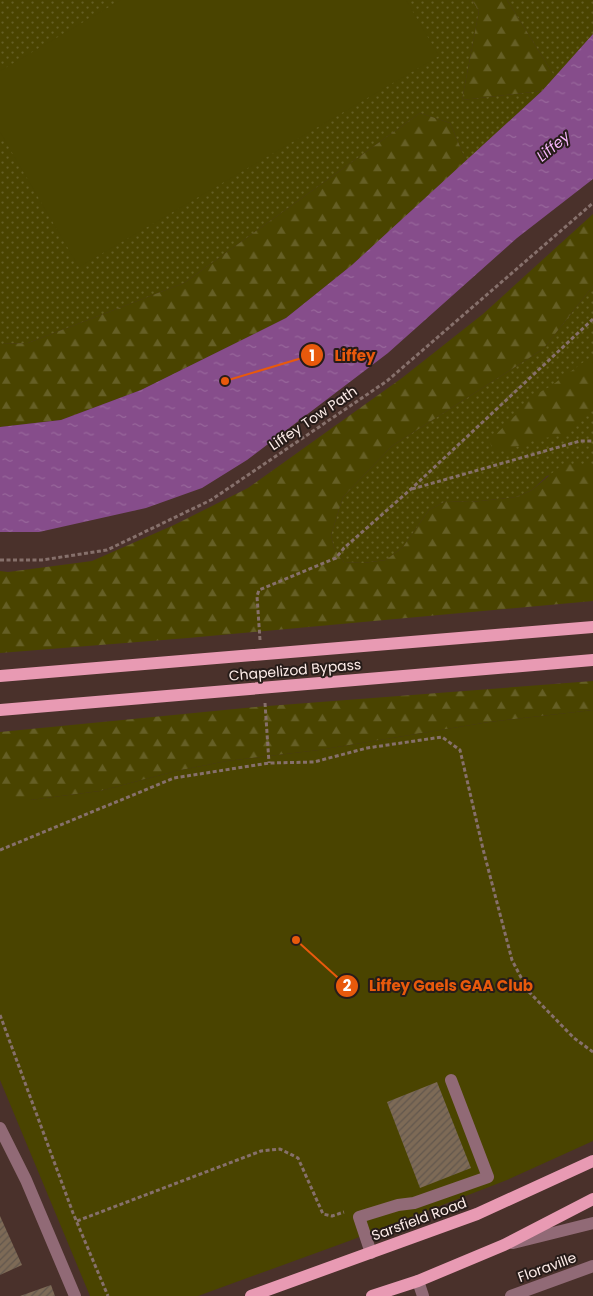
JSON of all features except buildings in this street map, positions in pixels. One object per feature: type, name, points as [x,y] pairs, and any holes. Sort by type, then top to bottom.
[{"type":"main road","name":"Chapelizod Bypass","points":[[0,676],[593,627]]},
{"type":"main road","name":"Chapelizod Bypass","points":[[0,710],[593,660]]},
{"type":"main road","name":"Sarsfield Road","points":[[251,1296],[477,1214],[593,1161]]},
{"type":"main road","points":[[372,1296],[394,1293],[504,1245],[593,1199]]},
{"type":"street","points":[[371,1252],[359,1217],[398,1205],[414,1203],[488,1177],[451,1080]]},
{"type":"street","points":[[0,1128],[26,1180],[75,1296]]},
{"type":"street","points":[[504,1245],[593,1223]]},
{"type":"street","name":"Floraville","points":[[511,1296],[593,1266]]},
{"type":"street","points":[[418,1281],[423,1296]]},
{"type":"path","name":"Liffey Tow Path","points":[[0,560],[42,560],[107,550],[211,500],[387,381],[593,203]]},
{"type":"path","points":[[257,596],[259,590],[336,558],[344,548],[411,490],[593,319]]},
{"type":"path","points":[[411,490],[580,441],[593,441]]},
{"type":"path","points":[[268,737],[269,763]]},
{"type":"path","points":[[0,850],[174,778],[269,763],[314,762],[367,748],[442,737],[460,750],[512,960],[528,991],[574,1038],[593,1052]]},
{"type":"path","points":[[0,1015],[77,1221],[108,1296]]},
{"type":"path","points":[[77,1221],[261,1151],[280,1149],[298,1158],[323,1214],[332,1216],[348,1211]]},
{"type":"green space","points":[[0,0],[472,0],[479,11],[462,100],[542,91],[466,161],[450,123],[420,113],[184,283],[28,343],[0,344]]},
{"type":"green space","points":[[121,0],[406,0],[439,56],[79,267],[0,132],[0,71]]},
{"type":"green space","points":[[472,0],[507,0],[555,77],[542,91],[462,100],[479,11]]},
{"type":"green space","points":[[507,0],[593,0],[593,34],[555,77]]},
{"type":"green space","points":[[420,113],[450,123],[466,161],[352,265],[286,318],[141,390],[61,420],[0,427],[0,344],[28,343],[184,283]]},
{"type":"green space","points":[[593,214],[593,286],[543,349],[392,446],[343,497],[331,535],[334,548],[344,562],[363,563],[386,560],[403,547],[429,510],[446,501],[471,502],[516,497],[532,490],[563,464],[593,465],[593,601],[0,653],[0,571],[8,572],[92,561],[174,525],[248,488],[402,378],[483,314]]},
{"type":"green space","points":[[593,286],[593,465],[547,476],[532,490],[516,497],[471,502],[446,501],[429,510],[403,547],[386,560],[363,563],[344,562],[334,548],[331,535],[343,497],[392,446],[543,349]]},
{"type":"green space","points":[[593,355],[593,410],[574,423],[567,435],[539,439],[511,449],[492,451],[490,440],[520,411],[531,397],[551,386]]},
{"type":"green space","points":[[593,681],[593,710],[489,722],[319,750],[227,761],[176,771],[100,791],[30,800],[0,800],[0,732],[255,707]]},
{"type":"green space","points":[[593,710],[593,1141],[507,1180],[349,1241],[198,1296],[90,1296],[0,1080],[0,800],[30,800],[100,791],[176,771],[227,761],[319,750],[489,722]]},
{"type":"water","points":[[593,34],[593,179],[517,238],[388,353],[247,460],[202,488],[146,508],[39,532],[0,532],[0,427],[61,420],[141,390],[286,318],[352,265],[542,91]]},
{"type":"place","name":"Liffey","points":[[225,381]]},
{"type":"place","name":"Liffey Gaels GAA Club","points":[[296,940]]}]
